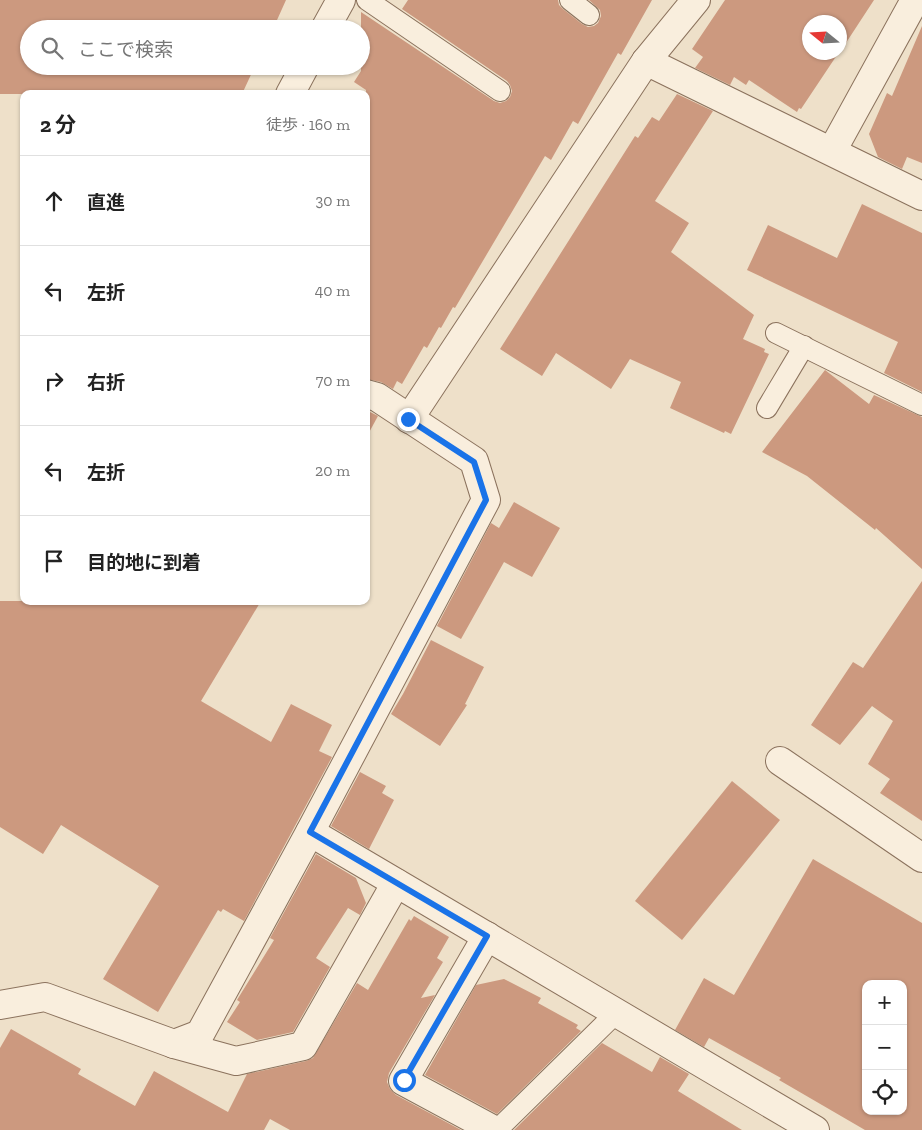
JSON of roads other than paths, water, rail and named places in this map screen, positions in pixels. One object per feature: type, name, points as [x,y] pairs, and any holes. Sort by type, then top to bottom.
[{"type":"street","points":[[330,20],[341,0]]},
{"type":"street","points":[[408,419],[646,61],[696,0]]},
{"type":"street","points":[[832,151],[915,0]]},
{"type":"street","points":[[646,61],[922,196]]},
{"type":"street","points":[[292,90],[300,75]]},
{"type":"street","points":[[174,1044],[200,1034],[310,832],[486,500],[474,462],[377,397],[370,395]]},
{"type":"street","points":[[780,761],[922,858]]},
{"type":"street","points":[[310,832],[815,1130]]},
{"type":"street","points":[[0,1005],[45,997],[174,1044],[236,1061],[303,1046],[396,883]]},
{"type":"street","points":[[487,936],[404,1080],[496,1130]]},
{"type":"lane","points":[[367,0],[500,91]]},
{"type":"lane","points":[[570,0],[589,15]]},
{"type":"lane","points":[[776,333],[922,405]]},
{"type":"lane","points":[[767,408],[804,346]]},
{"type":"lane","points":[[496,1130],[616,1013]]}]
